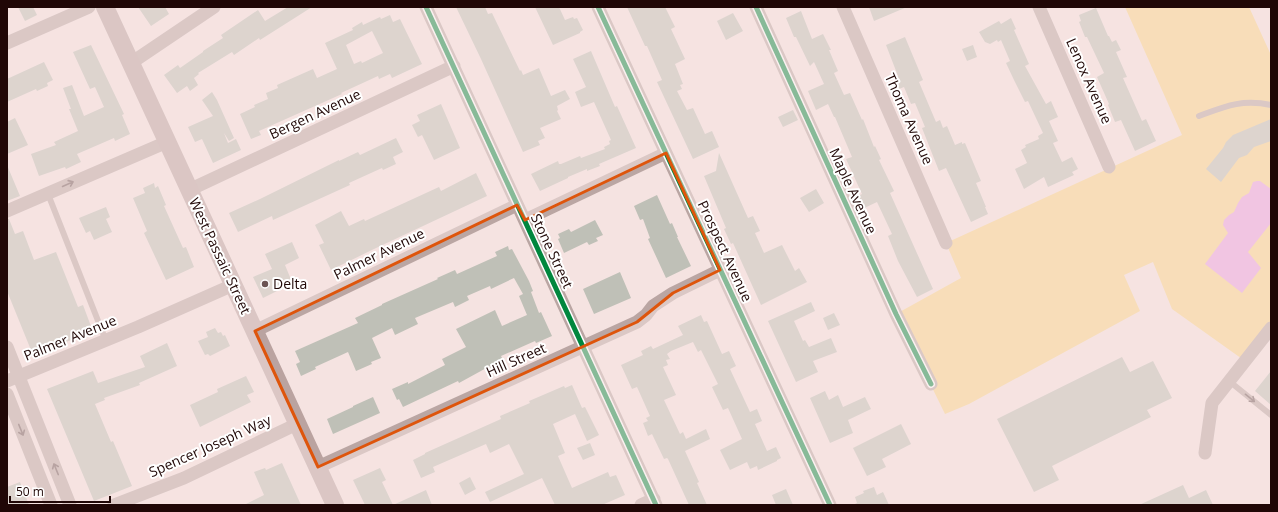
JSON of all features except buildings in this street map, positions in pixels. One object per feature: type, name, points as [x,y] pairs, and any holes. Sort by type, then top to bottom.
[{"type":"main road","name":"West Passaic Street","points":[[105,7],[335,505]]},
{"type":"street","points":[[7,43],[89,7]]},
{"type":"street","points":[[131,63],[214,7]]},
{"type":"street","name":"Stone Street","points":[[426,7],[655,502]]},
{"type":"street","name":"Prospect Avenue","points":[[598,7],[830,505]]},
{"type":"street","name":"Maple Avenue","points":[[756,7],[896,314],[931,384]]},
{"type":"street","name":"Thoma Avenue","points":[[842,7],[946,243]]},
{"type":"street","name":"Lenox Avenue","points":[[1039,7],[1109,167]]},
{"type":"street","name":"Bergen Avenue","points":[[189,190],[454,66]]},
{"type":"street","points":[[7,211],[167,142]]},
{"type":"street","points":[[525,220],[666,153]]},
{"type":"street","name":"Palmer Avenue","points":[[255,331],[517,205]]},
{"type":"street","name":"Hill Street","points":[[318,467],[637,322],[646,316],[653,306],[673,293],[720,270]]},
{"type":"street","name":"Palmer Avenue","points":[[13,378],[138,328],[233,284]]},
{"type":"street","points":[[1204,452],[1212,403],[1271,328]]},
{"type":"street","points":[[7,347],[13,378],[70,505]]},
{"type":"street","points":[[7,394],[51,505]]},
{"type":"street","name":"Spencer Joseph Way","points":[[114,505],[184,478],[297,424]]},
{"type":"street","points":[[641,505],[655,502]]},
{"type":"lane","points":[[1199,116],[1226,106],[1248,102],[1271,105]]},
{"type":"lane","points":[[48,194],[106,341]]},
{"type":"lane","points":[[1229,381],[1271,415]]},
{"type":"highlighted area","points":[[666,153],[720,270],[673,293],[637,322],[318,467],[255,331],[517,205],[525,220]]},
{"type":"shaded area","points":[[1125,7],[1249,7],[1271,55],[1271,328],[1245,361],[1172,309],[1153,262],[1124,275],[1140,311],[969,404],[945,414],[896,314],[961,278],[946,243],[1182,135]]},
{"type":"shaded area","points":[[1260,181],[1271,189],[1271,223],[1248,252],[1261,268],[1242,293],[1205,264],[1228,233],[1223,225],[1224,220],[1234,212],[1242,197],[1249,193],[1253,182]]},
{"type":"cycle path","points":[[426,7],[656,505]]},
{"type":"cycle path","points":[[598,7],[830,505]]},
{"type":"cycle path","points":[[756,7],[896,314],[931,384]]},
{"type":"place","name":"Delta","points":[[265,284]]}]
